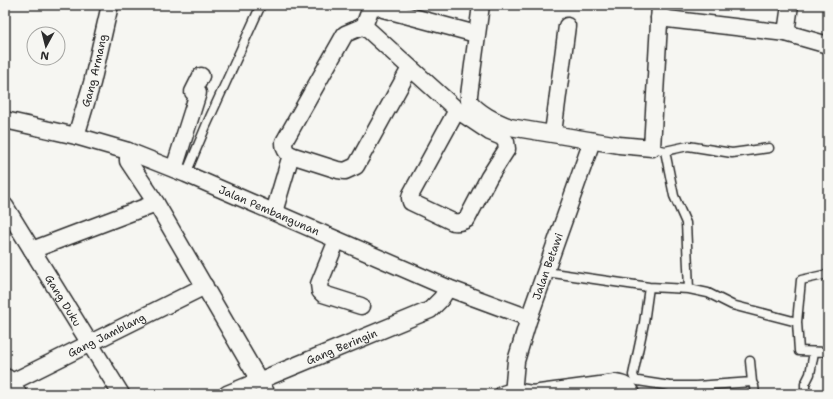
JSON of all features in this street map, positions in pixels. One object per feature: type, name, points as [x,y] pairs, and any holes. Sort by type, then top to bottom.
[{"type":"street","name":"Gang Armang","points":[[76,136],[92,82],[110,5]]},
{"type":"street","points":[[372,5],[364,26],[345,34],[284,142],[284,148],[287,153],[338,170],[345,171],[356,166],[410,68]]},
{"type":"street","points":[[380,5],[382,9],[476,34]]},
{"type":"street","points":[[481,5],[476,34],[469,101],[493,120],[510,127],[619,145],[658,149],[660,12],[786,33],[828,45]]},
{"type":"street","points":[[786,33],[790,5]]},
{"type":"street","points":[[364,26],[457,110],[490,132],[502,137],[506,142],[506,149],[489,177],[467,219],[463,222],[457,223],[411,202],[410,198],[457,110]]},
{"type":"street","points":[[553,134],[567,26]]},
{"type":"street","points":[[180,171],[198,93],[193,92],[201,76]]},
{"type":"street","name":"Jalan Pembangunan","points":[[5,120],[76,136],[128,151],[180,171],[448,288],[529,318]]},
{"type":"street","name":"Jalan Betawi","points":[[510,393],[516,361],[529,318],[592,141]]},
{"type":"street","points":[[128,151],[128,161],[156,203],[267,394]]},
{"type":"street","points":[[274,212],[290,155]]},
{"type":"street","points":[[32,250],[156,203]]},
{"type":"street","name":"Gang Duku","points":[[5,206],[121,394]]},
{"type":"street","points":[[337,240],[319,284],[320,291],[323,294],[360,306]]},
{"type":"street","name":"Gang Jamblang","points":[[9,386],[205,286]]},
{"type":"street","name":"Gang Beringin","points":[[227,394],[430,310],[440,300],[448,288]]},
{"type":"street","points":[[510,393],[532,394],[615,383],[623,384],[628,387],[632,394]]},
{"type":"lane","points":[[180,171],[206,126],[261,5]]},
{"type":"lane","points":[[688,289],[686,223],[674,196],[658,149],[688,146],[732,153],[769,148]]},
{"type":"lane","points":[[546,272],[649,287],[688,289],[708,293],[732,305],[798,322]]},
{"type":"lane","points":[[828,274],[801,280],[798,322],[799,351],[828,352]]},
{"type":"lane","points":[[649,287],[633,378],[638,381],[670,386],[752,382]]},
{"type":"lane","points":[[805,394],[805,384],[810,374],[814,352]]},
{"type":"lane","points":[[750,361],[755,394]]},
{"type":"lane","points":[[707,385],[708,394]]}]
